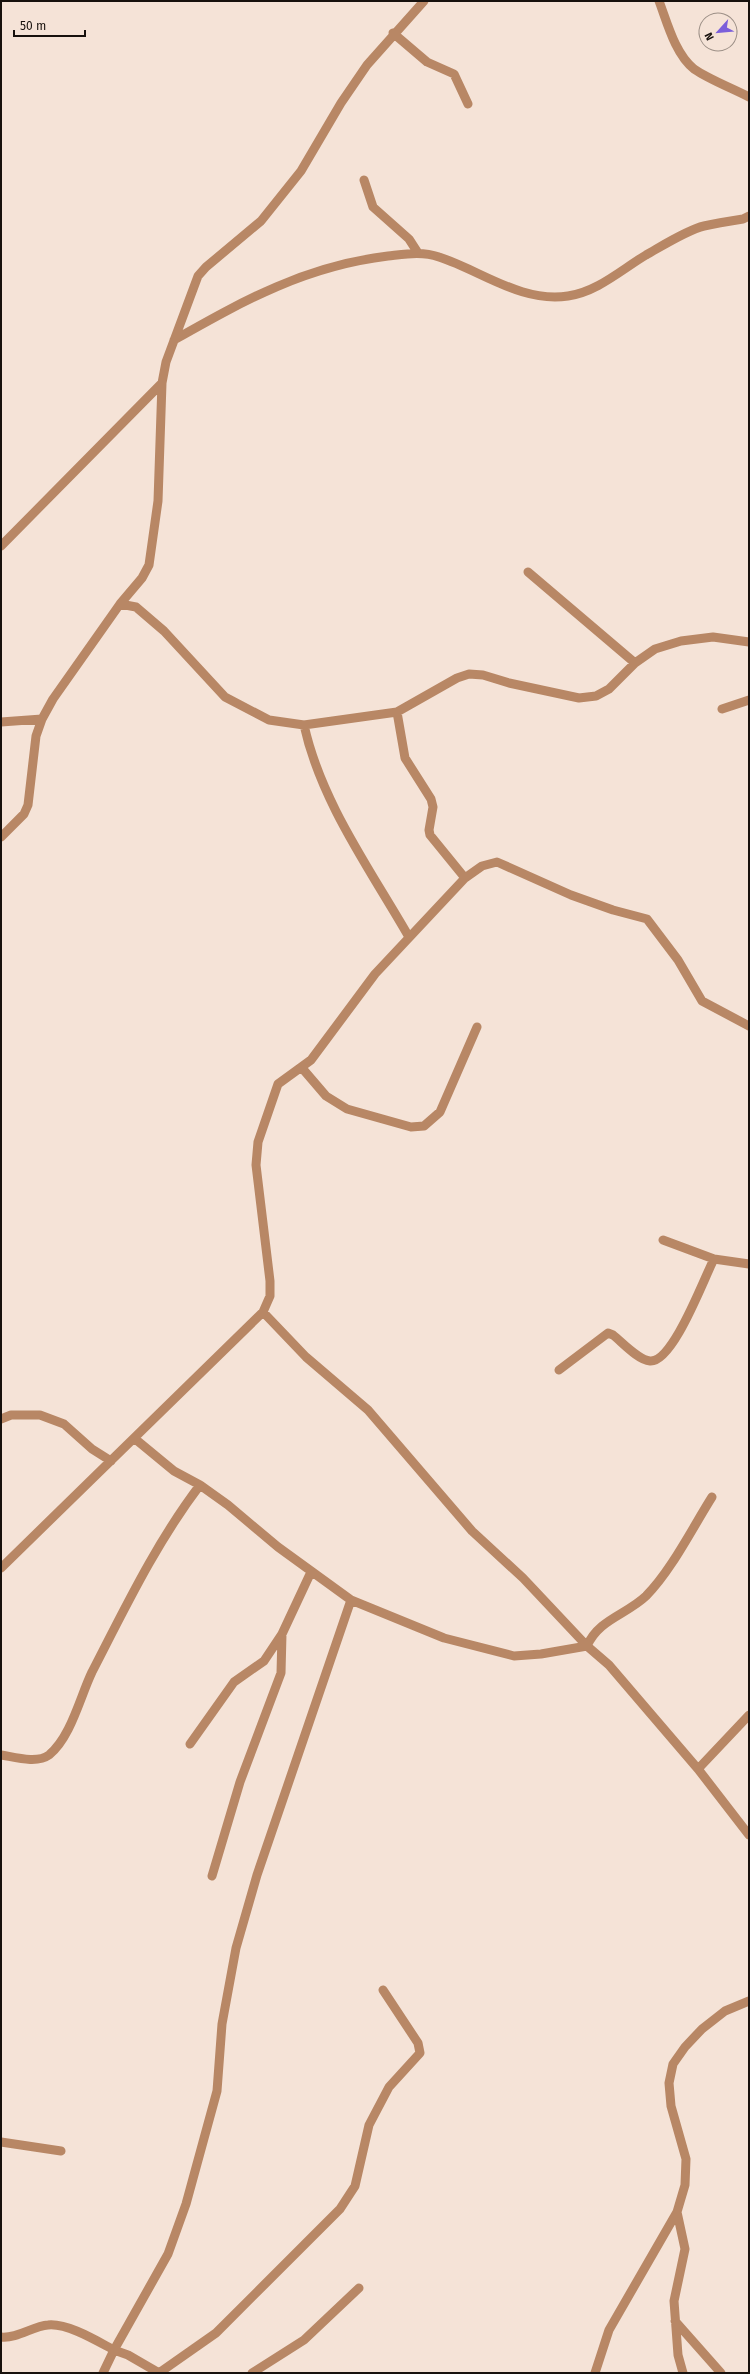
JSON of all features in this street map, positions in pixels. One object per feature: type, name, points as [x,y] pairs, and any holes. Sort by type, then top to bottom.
[{"type":"street","points":[[1,837],[24,814],[28,805],[36,736],[42,719],[53,699],[120,604],[142,578],[149,565],[158,501],[162,383],[166,362],[198,276],[206,267],[261,221],[301,171],[341,102],[367,65],[393,34],[424,1]]},
{"type":"street","points":[[658,1],[676,43],[684,57],[694,68],[749,97]]},
{"type":"street","points":[[393,34],[427,62],[454,74],[468,104]]},
{"type":"street","points":[[364,180],[373,207],[409,239],[418,253]]},
{"type":"street","points":[[174,340],[242,301],[295,277],[367,259],[418,253],[441,258],[526,293],[538,296],[567,297],[595,288],[646,255],[702,226],[743,219],[749,216]]},
{"type":"street","points":[[1,546],[162,383]]},
{"type":"street","points":[[528,572],[635,663]]},
{"type":"street","points":[[120,604],[136,608],[153,622],[226,698],[269,720],[304,725],[397,712],[457,678],[468,674],[483,675],[509,683],[579,698],[596,696],[610,689],[635,663],[655,649],[681,641],[713,637],[749,642]]},
{"type":"street","points":[[722,709],[749,700]]},
{"type":"street","points":[[397,712],[405,758],[431,800],[433,807],[429,830],[430,835],[465,878]]},
{"type":"street","points":[[1,722],[42,719]]},
{"type":"street","points":[[304,725],[311,754],[325,791],[409,937]]},
{"type":"street","points":[[1,1568],[263,1312],[270,1296],[270,1281],[256,1165],[258,1142],[278,1084],[311,1060],[375,974],[465,878],[482,866],[497,862],[571,895],[613,910],[647,919],[678,960],[702,1000],[749,1026]]},
{"type":"street","points":[[302,1068],[326,1096],[347,1109],[411,1127],[424,1126],[440,1112],[478,1027]]},
{"type":"street","points":[[663,1240],[714,1259],[749,1264]]},
{"type":"street","points":[[559,1370],[608,1333],[613,1335],[649,1362],[657,1361],[663,1356],[682,1328],[714,1259]]},
{"type":"street","points":[[263,1312],[306,1357],[377,1420],[406,1456],[472,1531],[523,1578],[587,1646],[609,1665],[698,1769],[749,1835]]},
{"type":"street","points":[[1,1419],[11,1415],[40,1415],[64,1424],[92,1449],[111,1461]]},
{"type":"street","points":[[134,1438],[174,1471],[200,1485],[311,1572],[351,1600],[444,1638],[514,1656],[541,1654],[587,1646]]},
{"type":"street","points":[[1,1755],[40,1759],[48,1755],[63,1736],[90,1676],[134,1590],[180,1512],[200,1485]]},
{"type":"street","points":[[587,1646],[592,1634],[601,1625],[630,1608],[646,1596],[660,1580],[712,1497]]},
{"type":"street","points":[[190,1744],[234,1682],[264,1661],[282,1634],[311,1572]]},
{"type":"street","points":[[104,2373],[114,2350],[168,2254],[186,2204],[217,2091],[222,2024],[236,1948],[257,1875],[351,1600]]},
{"type":"street","points":[[212,1876],[240,1782],[281,1673],[282,1634]]},
{"type":"street","points":[[698,1769],[749,1715]]},
{"type":"street","points":[[1,2337],[31,2331],[49,2325],[77,2331],[159,2373],[216,2333],[316,2234],[350,2196],[355,2186],[369,2125],[389,2087],[420,2053],[418,2042],[383,1990]]},
{"type":"street","points":[[595,2373],[609,2330],[677,2212],[685,2185],[686,2159],[671,2106],[669,2083],[673,2064],[685,2047],[702,2029],[725,2011],[749,2002]]},
{"type":"street","points":[[1,2142],[61,2151]]},
{"type":"street","points":[[677,2212],[685,2249],[674,2301],[678,2355],[683,2373]]},
{"type":"street","points":[[252,2373],[304,2340],[359,2288]]},
{"type":"street","points":[[675,2321],[721,2373]]}]
